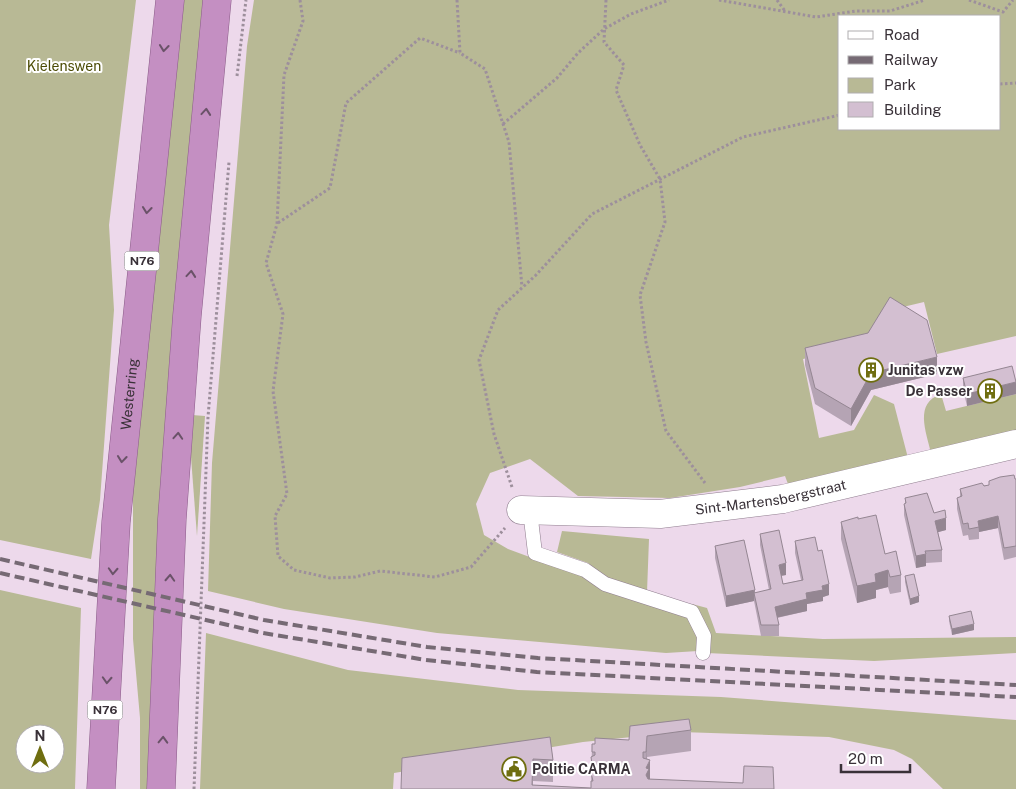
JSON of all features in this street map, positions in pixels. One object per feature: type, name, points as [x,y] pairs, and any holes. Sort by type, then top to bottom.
[{"type":"highway","name":"Westerring","points":[[102,789],[116,522],[170,0]]},
{"type":"highway","points":[[162,789],[172,520],[186,316],[217,0]]},
{"type":"street","name":"Sint-Martensbergstraat","points":[[525,510],[660,514],[782,499],[1016,444]]},
{"type":"lane","points":[[525,510],[535,553],[585,570],[605,584],[692,612],[704,636],[703,653]]},
{"type":"path","points":[[237,84],[246,0]]},
{"type":"path","points":[[300,0],[303,21],[284,75],[278,224],[266,263],[283,314],[273,391],[287,494],[275,516],[278,556],[294,570],[330,578],[355,577],[380,571],[435,577],[471,567],[498,536]]},
{"type":"path","points":[[457,0],[460,53]]},
{"type":"path","points":[[606,0],[604,42],[624,65],[616,90],[640,145],[660,179],[665,222],[640,295],[646,342],[666,430],[722,507]]},
{"type":"path","points":[[503,124],[557,78],[578,53],[604,29],[631,14],[669,0]]},
{"type":"path","points":[[719,0],[816,17],[856,11],[890,11],[925,0]]},
{"type":"path","points":[[777,0],[786,11]]},
{"type":"path","points":[[969,0],[1003,12],[1013,0]]},
{"type":"path","points":[[278,224],[330,188],[346,102],[420,38],[460,53],[485,70],[509,142],[522,288]]},
{"type":"path","points":[[1001,84],[1016,83]]},
{"type":"path","points":[[507,472],[494,434],[479,360],[498,310],[522,288],[592,214],[743,137],[838,114]]},
{"type":"path","points":[[194,789],[208,418],[230,156]]},
{"type":"green space","name":"Kielenswen","points":[[0,0],[136,0],[109,225],[114,310],[100,500],[91,559],[0,540]]},
{"type":"green space","points":[[183,0],[206,0],[159,517],[149,789],[140,789],[140,718],[133,639],[133,487]]},
{"type":"green space","points":[[254,0],[1016,0],[1016,336],[937,354],[924,302],[886,311],[863,346],[803,359],[819,438],[854,430],[874,395],[894,404],[908,458],[788,484],[785,476],[740,487],[670,498],[578,496],[530,459],[490,473],[476,504],[484,535],[508,549],[689,616],[698,636],[698,651],[666,653],[437,633],[284,609],[208,591],[212,463],[247,46]]},
{"type":"green space","points":[[941,394],[946,411],[1016,394],[1016,433],[931,453],[925,427],[925,411],[927,404]]},
{"type":"green space","points":[[192,415],[205,416],[197,536],[190,444]]},
{"type":"green space","points":[[562,531],[649,539],[647,592],[606,578],[588,563],[557,552]]},
{"type":"green space","points":[[0,590],[81,608],[75,789],[0,789]]},
{"type":"green space","points":[[692,604],[707,608],[716,633],[823,639],[1016,637],[1016,653],[874,661],[707,653],[707,635]]},
{"type":"green space","points":[[206,633],[348,670],[518,690],[721,697],[1016,720],[1016,789],[943,789],[912,759],[894,750],[829,737],[681,732],[583,742],[394,773],[393,789],[200,789]]},
{"type":"building","name":"Junitas vzw","points":[[890,297],[927,320],[937,357],[871,373],[851,409],[815,388],[805,348],[868,333]]},
{"type":"building","points":[[1012,366],[1016,382],[967,394],[963,378]]},
{"type":"building","points":[[1014,475],[1016,479],[1016,546],[1004,548],[998,516],[978,521],[979,527],[969,529],[968,523],[963,524],[957,498],[962,496],[960,489],[982,483],[984,486],[989,485],[989,481]]},
{"type":"building","points":[[927,493],[934,513],[945,510],[946,518],[935,521],[942,550],[925,551],[926,554],[916,556],[904,504],[906,503],[905,498]]},
{"type":"building","points":[[876,515],[885,554],[896,551],[901,575],[890,577],[888,570],[875,574],[876,582],[857,586],[841,522],[858,517],[858,519]]},
{"type":"building","points":[[779,530],[786,563],[779,565],[783,584],[803,580],[795,541],[815,537],[818,551],[822,550],[829,584],[822,586],[823,590],[806,593],[807,599],[775,607],[779,625],[761,625],[754,593],[771,589],[760,534]]},
{"type":"building","points":[[744,540],[755,590],[726,596],[715,546]]},
{"type":"building","points":[[914,574],[919,596],[910,599],[905,576]]},
{"type":"building","points":[[971,611],[974,624],[952,629],[949,616]]},
{"type":"building","points":[[689,719],[691,730],[647,736],[646,752],[643,752],[643,758],[650,760],[646,768],[649,769],[646,775],[648,779],[743,783],[744,766],[773,767],[774,789],[401,789],[402,758],[550,737],[553,760],[533,759],[532,785],[591,788],[591,781],[593,781],[591,773],[593,772],[591,757],[595,755],[595,752],[592,752],[592,744],[595,744],[595,738],[629,740],[630,726]]},
{"type":"railway","points":[[0,559],[264,620],[427,647],[538,658],[1016,685]]},
{"type":"railway","points":[[0,573],[263,633],[426,660],[537,672],[1016,697]]},
{"type":"place","name":"Junitas vzw","points":[[871,370]]},
{"type":"place","name":"De Passer","points":[[990,391]]},
{"type":"place","name":"Politie CARMA","points":[[514,769]]}]
